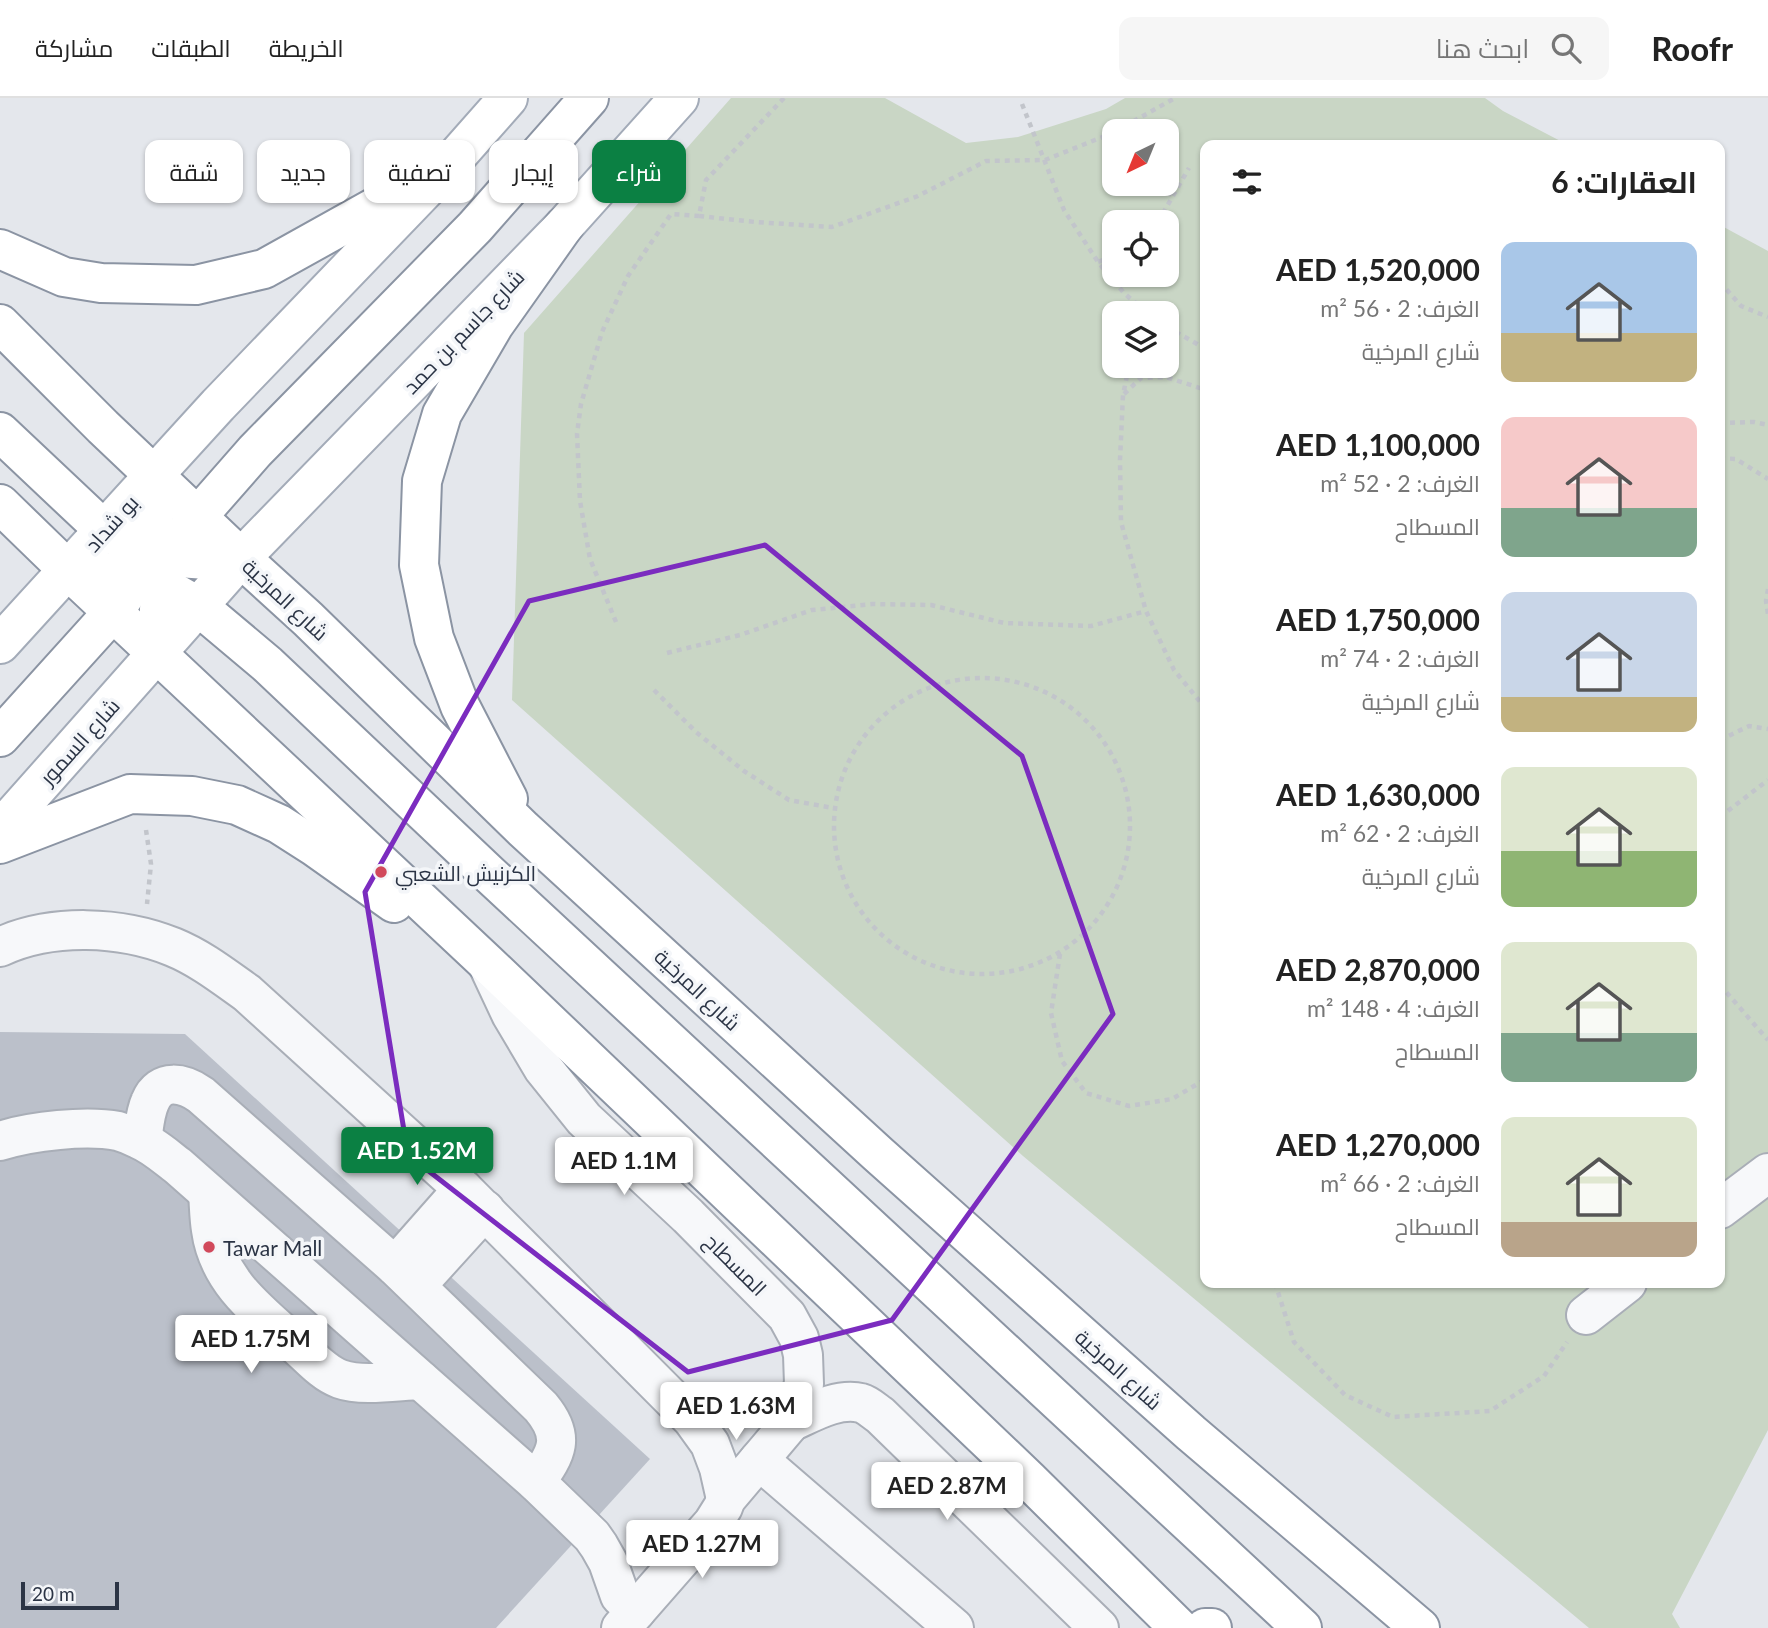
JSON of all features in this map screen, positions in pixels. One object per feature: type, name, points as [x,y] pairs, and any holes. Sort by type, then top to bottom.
[{"type":"main road","points":[[471,140],[508,98]]},
{"type":"main road","points":[[0,737],[155,569],[255,451],[475,228],[589,98]]},
{"type":"main road","name":"شارع جاسم بن حمد","points":[[241,558],[564,226],[679,98]]},
{"type":"main road","points":[[0,249],[64,277],[101,283],[196,285],[264,269],[382,203]]},
{"type":"main road","points":[[157,653],[155,475],[218,405],[412,203]]},
{"type":"main road","points":[[523,829],[460,706],[434,638],[419,565],[422,481],[442,414],[494,325],[564,226]]},
{"type":"main road","name":"شارع المرخية","points":[[0,324],[103,427],[308,619],[523,829],[878,1154],[1201,1442],[1420,1628]]},
{"type":"main road","points":[[0,432],[104,530],[118,538],[267,664],[497,882],[1302,1628]]},
{"type":"main road","name":"بو شداد","points":[[68,570],[155,475]]},
{"type":"main road","points":[[0,504],[1020,1471],[1179,1628]]},
{"type":"main road","points":[[68,570],[102,572],[155,569],[241,558]]},
{"type":"main road","points":[[157,653],[241,558]]},
{"type":"main road","points":[[0,644],[68,570]]},
{"type":"main road","name":"شارع السمور","points":[[0,830],[157,653]]},
{"type":"main road","points":[[0,844],[130,794],[192,796],[237,806],[279,824],[487,963]]},
{"type":"main road","points":[[1205,1628],[1212,1628]]},
{"type":"street","points":[[0,947],[16,940],[68,930],[145,937],[176,948],[208,965],[247,993],[474,1199],[692,1419],[710,1444],[726,1499]]},
{"type":"street","name":"المسطاح","points":[[487,963],[511,1014],[543,1068],[584,1119],[688,1216],[787,1316],[799,1338],[803,1355],[804,1384],[791,1422],[726,1499],[702,1514],[626,1612],[591,1628]]},
{"type":"street","points":[[142,1140],[150,1101],[155,1093],[174,1084],[193,1089],[405,1276],[552,1419],[556,1435],[555,1451],[536,1482]]},
{"type":"street","points":[[0,1141],[91,1128],[120,1132],[142,1140],[178,1166],[577,1520],[599,1546],[608,1562],[626,1612]]},
{"type":"street","points":[[1725,1205],[1768,1173]]},
{"type":"street","points":[[208,1192],[211,1232],[221,1263],[231,1283],[275,1326],[339,1379],[357,1382],[420,1380]]},
{"type":"street","points":[[405,1276],[474,1199]]},
{"type":"street","points":[[1586,1315],[1621,1288]]},
{"type":"street","name":"المسطاح","points":[[791,1422],[838,1404],[863,1404],[880,1416],[1098,1628]]},
{"type":"street","points":[[759,1460],[954,1628]]},
{"type":"path","points":[[699,215],[706,180],[784,98]]},
{"type":"path","points":[[1139,119],[1175,98]]},
{"type":"path","points":[[1022,104],[1064,210],[1098,262],[1133,301]]},
{"type":"path","points":[[615,622],[590,559],[580,501],[577,434],[581,404],[602,332],[628,276],[671,214],[832,227],[918,195],[986,161],[1045,160],[1102,138]]},
{"type":"path","points":[[1166,210],[1189,168]]},
{"type":"path","points":[[1098,262],[1102,260]]},
{"type":"path","points":[[1725,288],[1741,306],[1768,317]]},
{"type":"path","points":[[1179,334],[1200,346]]},
{"type":"path","points":[[1124,395],[1141,378],[1166,377],[1200,388]]},
{"type":"path","points":[[1127,378],[1121,460],[1121,522],[1146,611],[1174,670],[1200,702]]},
{"type":"path","points":[[1725,423],[1755,422],[1768,425]]},
{"type":"path","points":[[1725,458],[1736,459],[1768,479]]},
{"type":"path","points":[[1768,589],[1768,614]]},
{"type":"path","points":[[667,653],[740,635],[811,610],[872,604],[931,605],[1004,623],[1091,626],[1146,611]]},
{"type":"path","points":[[995,678],[1038,689],[1079,714],[1114,759],[1128,799],[1129,849],[1119,885],[1093,926],[1060,953],[1015,972],[969,974],[921,962],[876,931],[845,884],[835,850],[834,808],[844,769],[869,728],[909,696],[950,681],[995,678]]},
{"type":"path","points":[[654,690],[696,732],[744,771],[789,800],[834,808]]},
{"type":"path","points":[[1725,738],[1749,726],[1768,729]]},
{"type":"path","points":[[1725,813],[1768,780]]},
{"type":"path","points":[[130,794],[146,828],[151,864],[145,937]]},
{"type":"path","points":[[1060,953],[1051,1013],[1062,1061],[1086,1093],[1129,1106],[1172,1099],[1200,1083]]},
{"type":"path","points":[[1725,991],[1768,1040]]},
{"type":"path","points":[[1277,1288],[1294,1342],[1345,1395],[1393,1417],[1490,1411],[1544,1376],[1586,1315]]},
{"type":"highlighted area","points":[[765,545],[1022,756],[1113,1014],[892,1320],[688,1372],[408,1155],[365,892],[529,601]]},
{"type":"green space","points":[[731,98],[885,98],[966,143],[1018,137],[1106,109],[1125,98],[1485,98],[1503,111],[1558,140],[1200,140],[1200,1288],[1725,1288],[1725,228],[1768,251],[1768,1430],[1672,1614],[1680,1628],[1589,1628],[1023,1156],[512,700],[524,333],[639,203],[686,203],[686,149]]},
{"type":"building","name":"Tawar Mall","points":[[0,1032],[185,1034],[650,1459],[496,1628],[0,1628]]},
{"type":"place","name":"الكرنيش الشعبي","points":[[381,872]]},
{"type":"place","name":"Tawar Mall","points":[[209,1247]]}]
